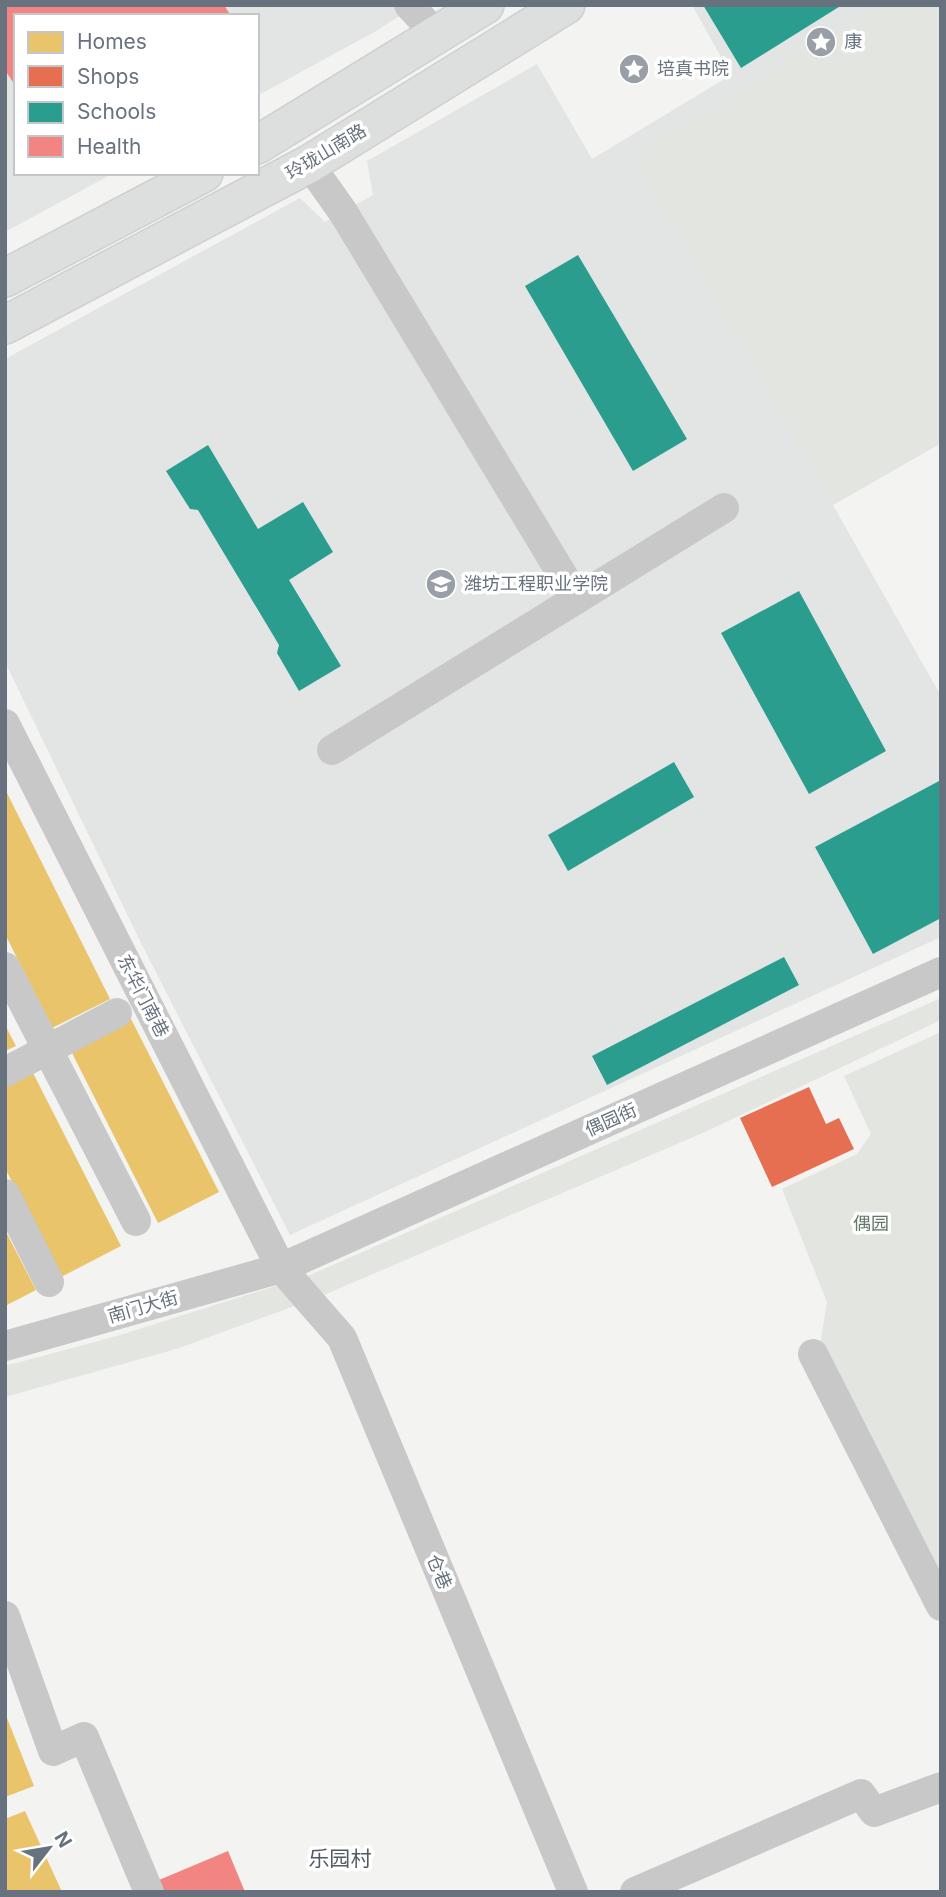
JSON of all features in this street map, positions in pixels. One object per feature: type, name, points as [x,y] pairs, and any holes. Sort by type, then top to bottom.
[{"type":"main road","points":[[259,144],[485,5]]},
{"type":"main road","name":"玲珑山南路","points":[[5,326],[309,164],[566,5]]},
{"type":"main road","points":[[5,278],[200,175]]},
{"type":"street","points":[[409,5],[437,35]]},
{"type":"street","points":[[309,164],[343,212],[577,599]]},
{"type":"street","points":[[332,750],[724,508]]},
{"type":"street","name":"东华门南巷","points":[[5,724],[281,1268]]},
{"type":"street","points":[[5,967],[136,1221]]},
{"type":"street","name":"偶园街","points":[[281,1268],[941,972]]},
{"type":"street","points":[[5,1072],[117,1013]]},
{"type":"street","points":[[5,1194],[49,1282]]},
{"type":"street","name":"南门大街","points":[[5,1346],[281,1268]]},
{"type":"street","name":"仓巷","points":[[281,1268],[342,1338],[573,1892]]},
{"type":"street","points":[[813,1354],[941,1606]]},
{"type":"street","points":[[5,1616],[52,1751],[84,1737],[149,1892]]},
{"type":"street","points":[[635,1892],[861,1794],[874,1812],[941,1787]]},
{"type":"shaded area","points":[[5,5],[416,5],[378,30],[259,95],[259,14],[14,14],[14,175],[110,175],[5,232]]},
{"type":"shaded area","name":"潍坊工程职业学院","points":[[692,5],[941,5],[941,443],[833,505],[941,696],[941,937],[290,1235],[140,941],[5,662],[5,359],[300,198],[325,222],[373,195],[367,161],[537,64],[592,159],[731,75]]},
{"type":"green space","points":[[880,5],[941,5],[941,443],[833,505],[633,157]]},
{"type":"green space","points":[[941,998],[941,1020],[705,1132],[319,1297],[176,1349],[5,1397],[5,1366],[117,1336],[310,1275]]},
{"type":"green space","name":"偶园","points":[[941,1032],[941,1581],[820,1345],[827,1302],[782,1189],[857,1154],[871,1134],[844,1076]]},
{"type":"building: Homes","points":[[5,789],[110,999],[52,1028],[5,934]]},
{"type":"building: Homes","points":[[130,1017],[219,1192],[158,1223],[69,1047]]},
{"type":"building: Homes","points":[[5,1025],[16,1046],[5,1051]]},
{"type":"building: Homes","points":[[32,1071],[121,1246],[61,1277],[5,1168],[5,1085]]},
{"type":"building: Homes","points":[[5,1230],[36,1290],[5,1306]]},
{"type":"building: Homes","points":[[5,1713],[34,1786],[5,1797]]},
{"type":"building: Homes","points":[[25,1811],[62,1892],[5,1892],[5,1819]]},
{"type":"building: Shops","points":[[809,1087],[826,1124],[839,1118],[854,1149],[772,1187],[740,1118]]},
{"type":"building: Schools","points":[[703,5],[842,5],[741,68]]},
{"type":"building: Schools","points":[[578,255],[687,439],[633,471],[525,286]]},
{"type":"building: Schools","points":[[208,445],[258,529],[303,502],[333,552],[289,580],[341,666],[299,691],[277,653],[279,645],[198,510],[190,509],[166,471]]},
{"type":"building: Schools","points":[[799,591],[886,751],[809,794],[721,633]]},
{"type":"building: Schools","points":[[674,762],[694,797],[568,871],[548,835]]},
{"type":"building: Schools","points":[[941,780],[941,918],[873,954],[815,847]]},
{"type":"building: Schools","points":[[784,957],[799,985],[607,1085],[592,1056]]},
{"type":"building: Health","points":[[5,5],[224,5],[230,14],[14,14],[14,84],[5,70]]},
{"type":"building: Health","points":[[228,1851],[245,1892],[164,1892],[159,1880]]},
{"type":"place","name":"康","points":[[821,42]]},
{"type":"place","name":"培真书院","points":[[634,69]]},
{"type":"place","name":"潍坊工程职业学院","points":[[441,584]]},
{"type":"district","name":"乐园村","points":[[340,1859]]}]
